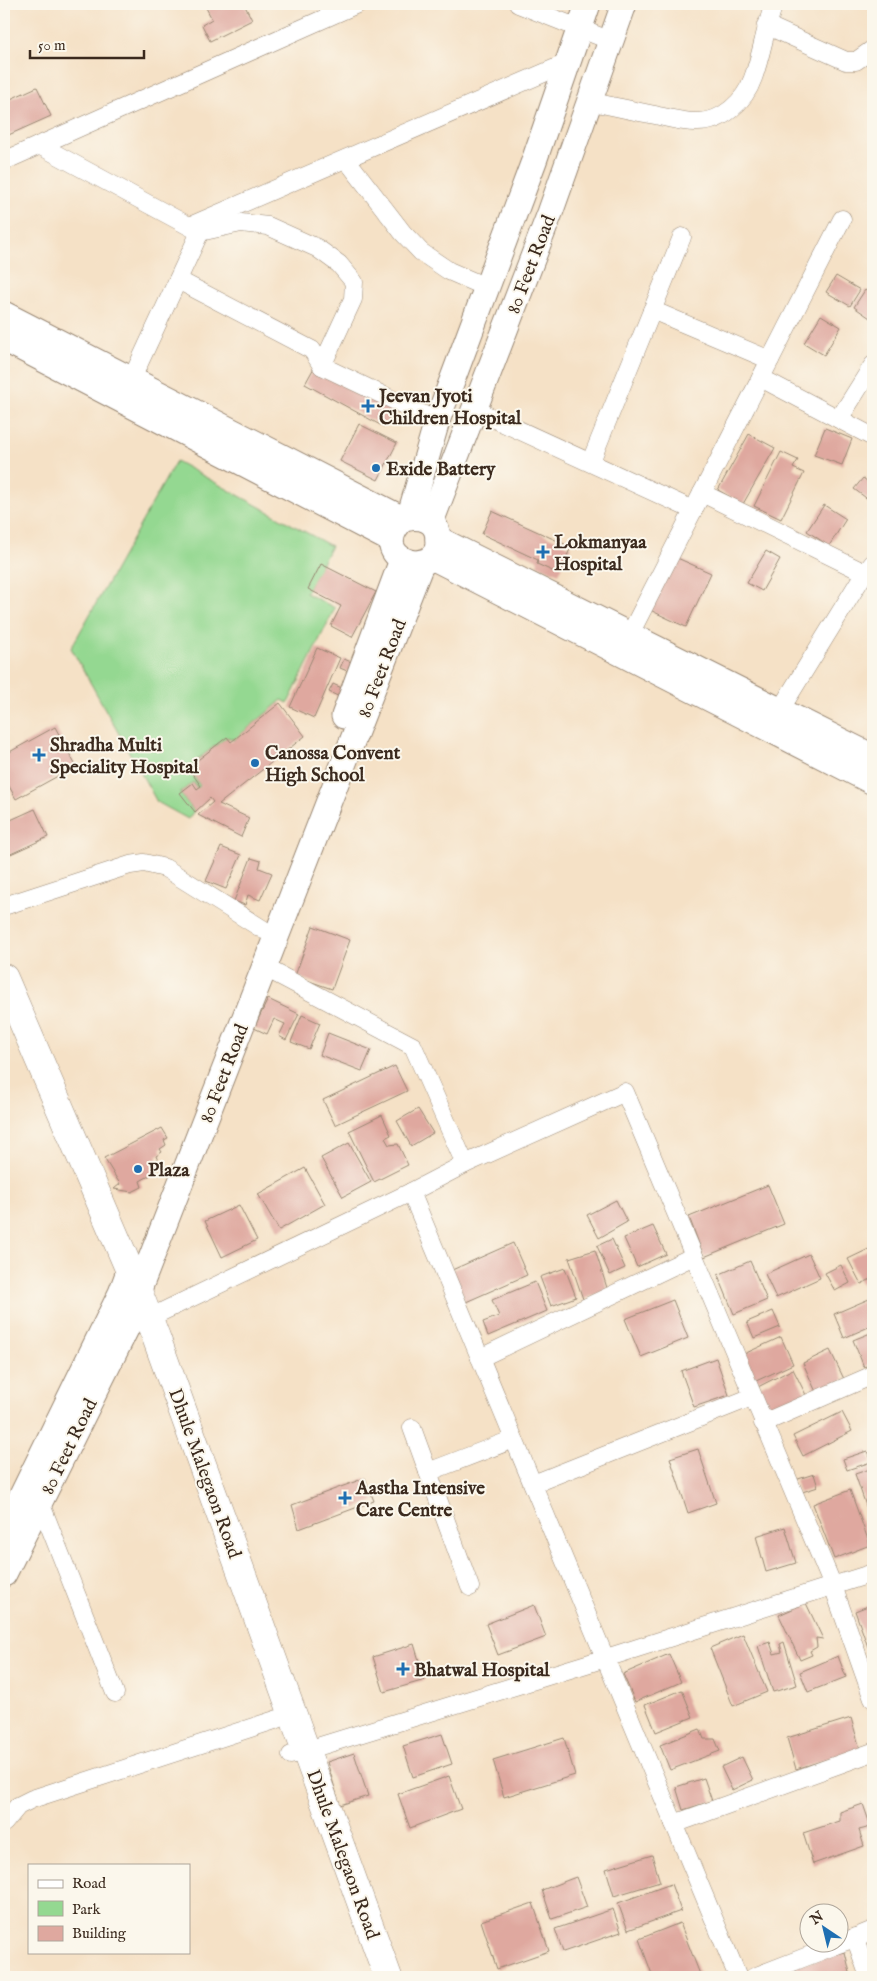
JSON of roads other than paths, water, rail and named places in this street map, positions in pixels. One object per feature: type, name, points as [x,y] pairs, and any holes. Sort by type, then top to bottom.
[{"type":"main road","name":"80 Feet Road","points":[[4,1532],[130,1285],[264,967],[416,540],[437,421],[534,161],[588,4]]},
{"type":"main road","name":"80 Feet Road","points":[[130,1285],[264,930],[416,540],[473,410],[550,213],[624,4]]},
{"type":"main road","points":[[4,314],[126,390],[416,540],[873,782]]},
{"type":"main road","points":[[4,339],[126,390]]},
{"type":"main road","points":[[416,540],[630,634],[873,757]]},
{"type":"main road","name":"Dhule Malegaon Road","points":[[4,978],[130,1285],[140,1319],[299,1753],[388,1977]]},
{"type":"main road","points":[[4,1023],[130,1285]]},
{"type":"main road","name":"80 Feet Road","points":[[4,1574],[40,1502],[140,1319]]},
{"type":"main road","points":[[140,1319],[278,1719],[299,1753],[372,1977]]},
{"type":"street","points":[[4,161],[357,4]]},
{"type":"street","points":[[518,4],[611,41]]},
{"type":"street","points":[[590,101],[680,121],[698,122],[711,120],[728,112],[741,100],[753,78],[766,25],[774,4]]},
{"type":"street","points":[[766,25],[846,61],[856,61],[873,49]]},
{"type":"street","points":[[126,390],[178,280],[195,229],[346,159],[567,63]]},
{"type":"street","points":[[39,145],[195,229],[241,223],[268,226],[318,248],[339,264],[354,282],[353,299],[322,366]]},
{"type":"street","points":[[346,159],[403,233],[421,252],[449,270],[486,287]]},
{"type":"street","points":[[630,634],[842,219]]},
{"type":"street","points":[[591,462],[682,237]]},
{"type":"street","points":[[178,280],[312,350],[322,366],[437,421]]},
{"type":"street","points":[[652,310],[770,360]]},
{"type":"street","points":[[840,419],[873,366]]},
{"type":"street","points":[[761,378],[873,437]]},
{"type":"street","points":[[473,410],[693,510]]},
{"type":"street","points":[[702,493],[869,568],[780,710]]},
{"type":"street","points":[[4,906],[144,863],[165,868],[264,930]]},
{"type":"street","points":[[264,967],[412,1046],[464,1164]]},
{"type":"street","points":[[140,1319],[411,1192],[464,1164],[625,1092],[833,1586],[873,1700]]},
{"type":"street","points":[[411,1192],[738,1977]]},
{"type":"street","points":[[480,1358],[694,1256]]},
{"type":"street","points":[[763,1423],[873,1375]]},
{"type":"street","points":[[533,1484],[752,1397]]},
{"type":"street","points":[[412,1428],[470,1587]]},
{"type":"street","points":[[428,1472],[514,1439]]},
{"type":"street","points":[[40,1502],[115,1693]]},
{"type":"street","points":[[299,1753],[606,1658],[873,1572]]},
{"type":"street","points":[[4,1823],[18,1806],[32,1800],[278,1719]]},
{"type":"street","points":[[674,1824],[873,1752]]},
{"type":"street","points":[[850,1939],[873,1930]]},
{"type":"street","points":[[850,1950],[869,1977]]},
{"type":"street","points":[[754,1977],[812,1954]]},
{"type":"place","name":"Jeevan Jyoti Children Hospital","points":[[368,406]]},
{"type":"place","name":"Exide Battery","points":[[376,468]]},
{"type":"place","name":"Lokmanyaa Hospital","points":[[543,552]]},
{"type":"place","name":"Shradha Multi Speciality Hospital","points":[[39,755]]},
{"type":"place","name":"Canossa Convent High School","points":[[255,763]]},
{"type":"place","name":"Plaza","points":[[138,1169]]},
{"type":"place","name":"Aastha Intensive Care Centre","points":[[345,1498]]},
{"type":"place","name":"Bhatwal Hospital","points":[[403,1669]]}]
